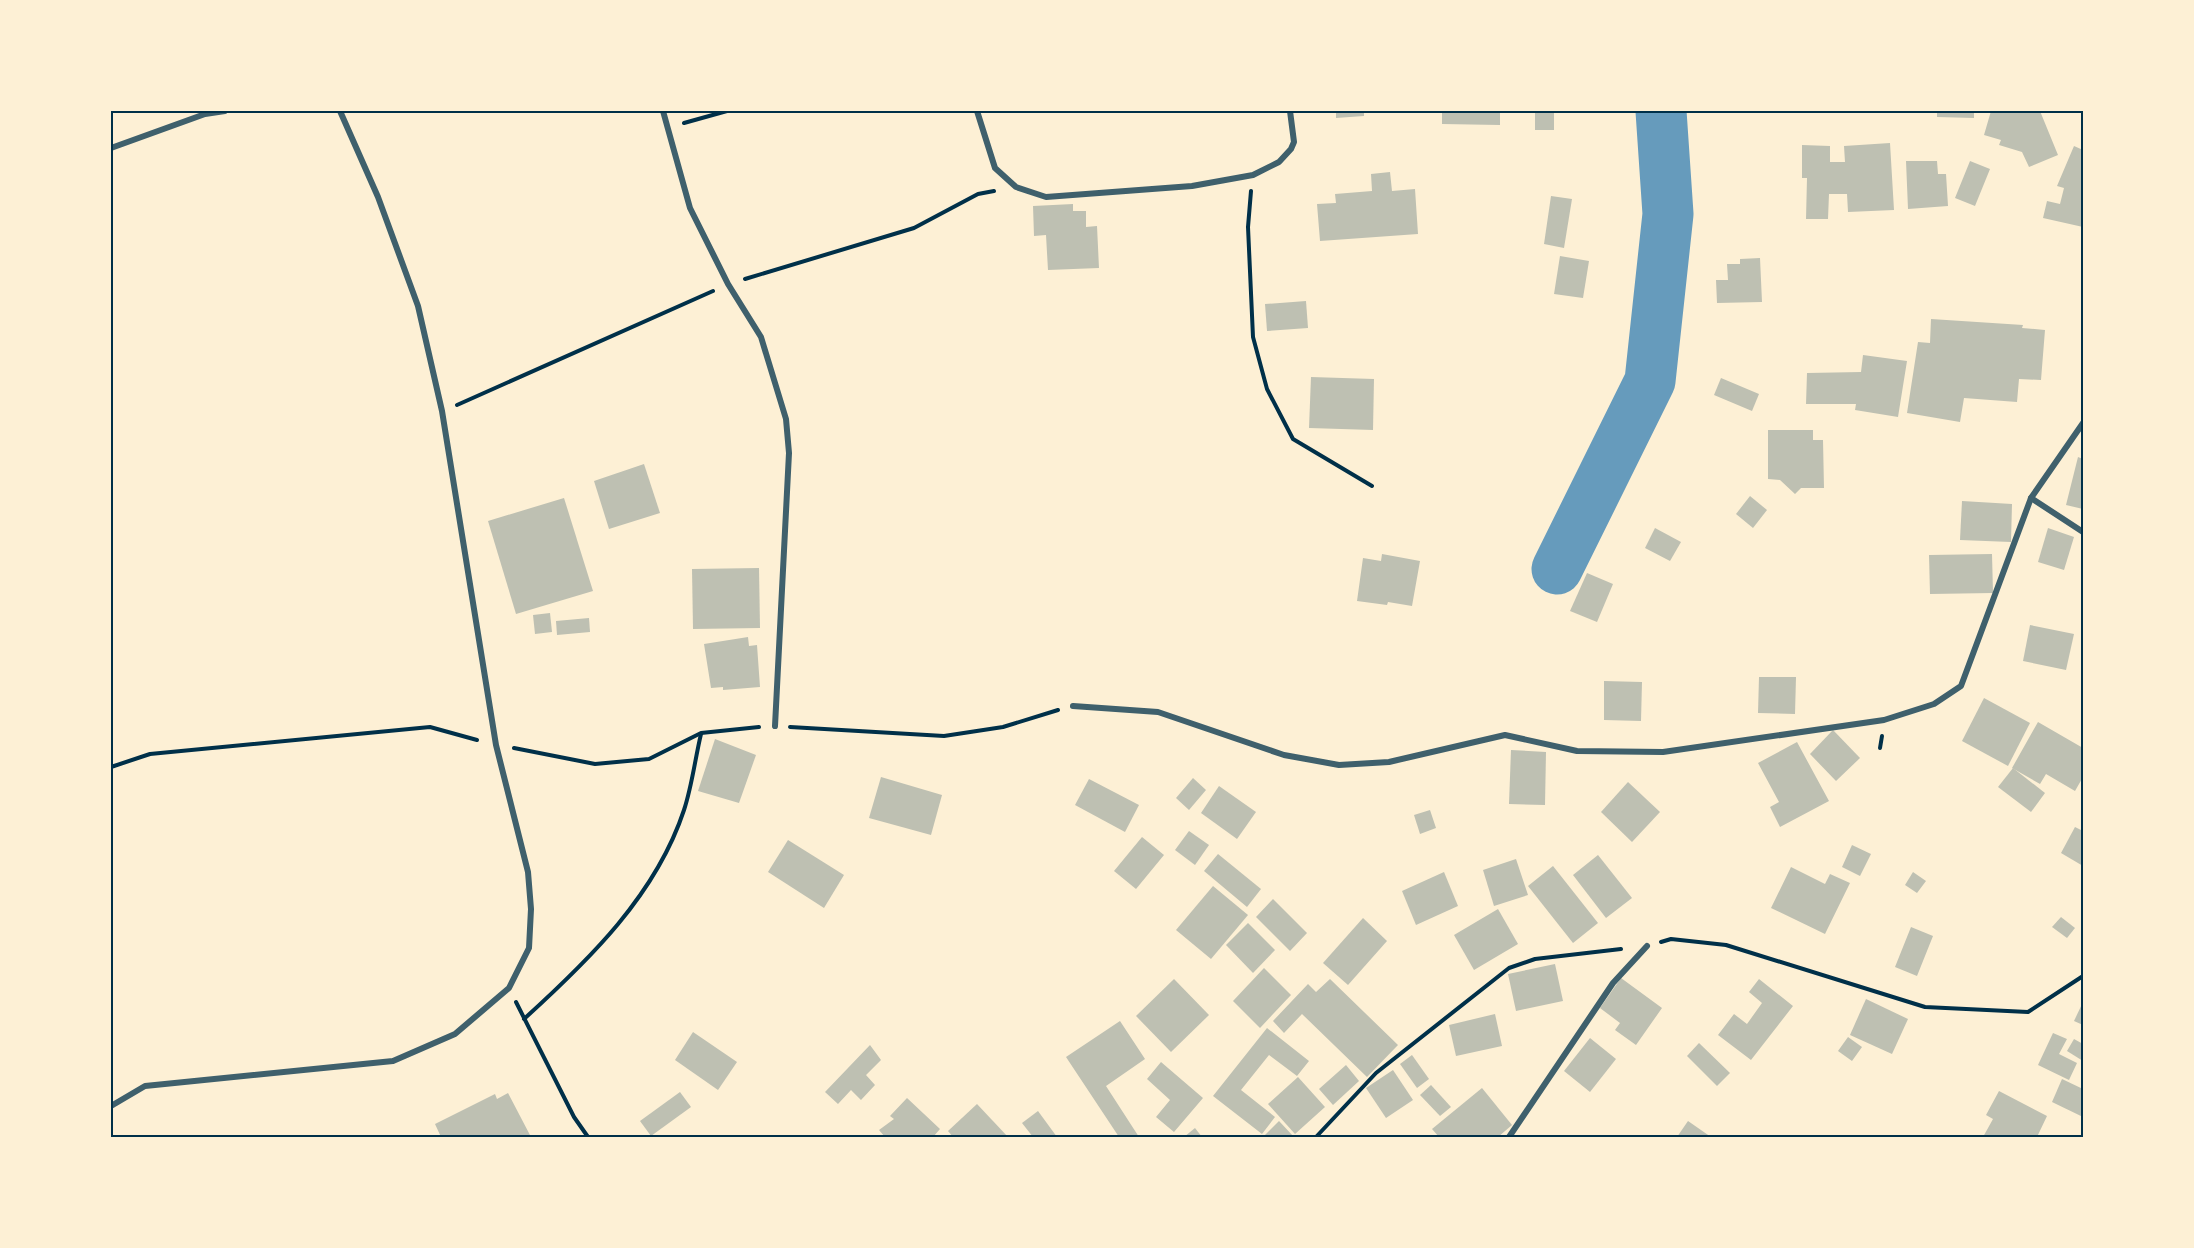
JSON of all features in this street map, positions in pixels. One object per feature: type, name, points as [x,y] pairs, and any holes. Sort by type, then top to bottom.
[{"type":"street","points":[[111,148],[205,114],[225,111]]},
{"type":"street","points":[[111,1106],[145,1086],[393,1061],[455,1034],[509,988],[529,948],[531,909],[528,872],[496,745],[442,411],[418,306],[378,197],[340,111]]},
{"type":"street","points":[[663,111],[690,208],[728,284],[761,337],[786,419],[789,453],[775,726]]},
{"type":"street","points":[[977,111],[995,168],[1016,187],[1046,197],[1192,186],[1253,175],[1279,162],[1291,149],[1294,142],[1290,111]]},
{"type":"street","points":[[1073,705],[1158,712],[1284,755],[1339,765],[1389,762],[1505,735],[1577,752],[1663,752],[1884,720],[1934,704],[1961,686],[2031,498],[2083,423]]},
{"type":"street","points":[[2031,498],[2083,532]]},
{"type":"street","points":[[1509,1137],[1613,983],[1647,946]]},
{"type":"path","points":[[667,127],[727,111]]},
{"type":"path","points":[[1253,175],[1248,227],[1252,337],[1267,389],[1293,439],[1372,486]]},
{"type":"path","points":[[111,766],[150,754],[430,727],[496,745]]},
{"type":"path","points":[[524,1019],[575,972],[642,895],[666,852],[684,810],[701,733]]},
{"type":"path","points":[[1316,1137],[1376,1073],[1509,968],[1535,959],[1647,946],[1671,939],[1726,945],[1925,1007],[2028,1012],[2083,976]]},
{"type":"path","points":[[509,988],[574,1117],[588,1137]]},
{"type":"building","points":[[1336,111],[1364,111],[1364,116],[1336,118]]},
{"type":"building","points":[[1442,111],[1500,111],[1500,125],[1442,124]]},
{"type":"building","points":[[1535,111],[1554,111],[1554,130],[1535,130]]},
{"type":"building","points":[[1937,111],[1974,111],[1974,118],[1937,117]]},
{"type":"building","points":[[1991,111],[2040,111],[2058,155],[2029,167],[2022,152],[1999,145],[2001,140],[1984,135]]},
{"type":"building","points":[[1890,143],[1894,210],[1848,212],[1847,194],[1829,194],[1828,219],[1806,219],[1807,178],[1802,178],[1802,145],[1830,146],[1830,162],[1845,162],[1844,146]]},
{"type":"building","points":[[2074,146],[2083,150],[2081,209],[2083,209],[2083,227],[2043,218],[2047,201],[2060,204],[2064,188],[2057,186]]},
{"type":"building","points":[[1906,161],[1937,161],[1938,174],[1946,174],[1948,206],[1908,209]]},
{"type":"building","points":[[1970,161],[1990,169],[1975,206],[1955,198]]},
{"type":"building","points":[[1390,172],[1392,191],[1415,189],[1418,234],[1320,241],[1317,204],[1336,203],[1335,194],[1372,191],[1371,174]]},
{"type":"building","points":[[1551,196],[1572,199],[1564,248],[1544,244]]},
{"type":"building","points":[[1073,204],[1073,211],[1086,211],[1086,227],[1097,226],[1099,268],[1048,270],[1046,235],[1034,236],[1033,206]]},
{"type":"building","points":[[1560,256],[1589,261],[1583,298],[1554,294]]},
{"type":"building","points":[[1760,258],[1762,302],[1717,303],[1716,280],[1728,280],[1727,264],[1740,264],[1740,259]]},
{"type":"building","points":[[1306,301],[1308,328],[1267,331],[1265,304]]},
{"type":"building","points":[[1931,319],[2023,325],[2022,328],[2045,330],[2041,380],[2019,379],[2017,402],[1964,398],[1960,422],[1907,413],[1918,342],[1930,343]]},
{"type":"building","points":[[1863,355],[1907,361],[1898,417],[1855,410],[1856,404],[1806,404],[1807,373],[1861,372]]},
{"type":"building","points":[[1311,377],[1374,379],[1373,430],[1309,428]]},
{"type":"building","points":[[1721,378],[1759,394],[1752,411],[1714,395]]},
{"type":"building","points":[[1768,430],[1813,430],[1813,440],[1823,440],[1824,488],[1801,488],[1795,494],[1780,480],[1768,479]]},
{"type":"building","points":[[2078,457],[2083,459],[2083,509],[2066,505]]},
{"type":"building","points":[[644,464],[660,513],[609,529],[594,481]]},
{"type":"building","points":[[1750,496],[1767,510],[1753,528],[1736,514]]},
{"type":"building","points":[[564,498],[593,591],[516,614],[488,521]]},
{"type":"building","points":[[1962,501],[2012,504],[2011,542],[1960,540]]},
{"type":"building","points":[[1655,528],[1681,542],[1670,561],[1645,548]]},
{"type":"building","points":[[2048,528],[2074,537],[2064,570],[2038,562]]},
{"type":"building","points":[[1382,554],[1420,561],[1412,606],[1388,602],[1387,605],[1357,601],[1363,558],[1381,561]]},
{"type":"building","points":[[1992,554],[1993,593],[1930,594],[1929,555]]},
{"type":"building","points":[[759,568],[760,628],[693,629],[692,569]]},
{"type":"building","points":[[1587,573],[1613,584],[1597,622],[1570,611]]},
{"type":"building","points":[[550,613],[552,632],[535,634],[533,615]]},
{"type":"building","points":[[589,618],[590,632],[557,635],[556,621]]},
{"type":"building","points":[[2030,625],[2074,634],[2066,670],[2023,661]]},
{"type":"building","points":[[748,637],[749,646],[757,645],[760,687],[723,690],[723,687],[711,688],[704,644]]},
{"type":"building","points":[[1759,677],[1796,677],[1795,714],[1758,713]]},
{"type":"building","points":[[1604,681],[1642,682],[1641,721],[1604,720]]},
{"type":"building","points":[[1984,698],[2030,723],[2008,766],[1962,741]]},
{"type":"building","points":[[2038,722],[2083,748],[2083,777],[2075,791],[2046,774],[2040,784],[2012,768]]},
{"type":"building","points":[[1833,730],[1860,758],[1836,781],[1810,754]]},
{"type":"building","points":[[715,739],[756,755],[739,803],[698,791]]},
{"type":"building","points":[[1797,742],[1829,801],[1780,827],[1770,807],[1779,802],[1758,763]]},
{"type":"building","points":[[1511,750],[1546,752],[1545,805],[1509,804]]},
{"type":"building","points":[[2013,768],[2045,793],[2031,812],[1998,787]]},
{"type":"building","points":[[881,777],[942,795],[931,835],[869,818]]},
{"type":"building","points":[[1193,778],[1206,790],[1189,810],[1176,798]]},
{"type":"building","points":[[1089,779],[1139,805],[1125,832],[1075,805]]},
{"type":"building","points":[[1628,782],[1660,812],[1632,842],[1601,812]]},
{"type":"building","points":[[1219,786],[1256,812],[1237,839],[1201,813]]},
{"type":"building","points":[[1430,810],[1436,828],[1420,834],[1414,815]]},
{"type":"building","points":[[2075,827],[2083,831],[2083,866],[2061,853]]},
{"type":"building","points":[[1189,831],[1209,845],[1195,865],[1175,850]]},
{"type":"building","points":[[1142,837],[1164,855],[1136,889],[1114,871]]},
{"type":"building","points":[[788,840],[844,875],[824,908],[768,872]]},
{"type":"building","points":[[1852,845],[1871,854],[1860,876],[1842,867]]},
{"type":"building","points":[[1218,854],[1261,889],[1247,907],[1204,871]]},
{"type":"building","points":[[1598,855],[1632,898],[1606,918],[1573,875]]},
{"type":"building","points":[[1516,859],[1528,895],[1494,906],[1483,870]]},
{"type":"building","points":[[1553,866],[1598,923],[1573,943],[1528,886]]},
{"type":"building","points":[[1791,867],[1825,884],[1830,874],[1850,883],[1825,934],[1771,908]]},
{"type":"building","points":[[1444,872],[1458,906],[1416,925],[1402,891]]},
{"type":"building","points":[[1913,872],[1926,881],[1917,893],[1905,885]]},
{"type":"building","points":[[1213,886],[1248,915],[1211,959],[1176,930]]},
{"type":"building","points":[[1273,899],[1307,933],[1290,951],[1256,917]]},
{"type":"building","points":[[1498,909],[1518,944],[1474,970],[1454,935]]},
{"type":"building","points":[[2061,917],[2075,928],[2067,938],[2052,927]]},
{"type":"building","points":[[1363,918],[1387,941],[1348,985],[1323,963]]},
{"type":"building","points":[[1248,923],[1275,950],[1253,973],[1226,945]]},
{"type":"building","points":[[1911,927],[1933,936],[1917,976],[1895,967]]},
{"type":"building","points":[[1555,964],[1563,1001],[1516,1011],[1508,974]]},
{"type":"building","points":[[1264,968],[1291,995],[1260,1028],[1233,1001]]},
{"type":"building","points":[[1621,978],[1662,1008],[1636,1045],[1615,1030],[1620,1023],[1600,1008]]},
{"type":"building","points":[[1174,979],[1209,1015],[1171,1052],[1136,1016]]},
{"type":"building","points":[[1330,979],[1398,1045],[1367,1077],[1302,1014],[1284,1033],[1273,1021],[1308,984],[1316,992]]},
{"type":"building","points":[[1759,979],[1793,1006],[1751,1060],[1718,1035],[1734,1014],[1747,1024],[1762,1003],[1749,992]]},
{"type":"building","points":[[1866,999],[1908,1019],[1892,1054],[1850,1035]]},
{"type":"building","points":[[2083,1002],[2083,1025],[2074,1021]]},
{"type":"building","points":[[1495,1014],[1502,1046],[1456,1056],[1449,1025]]},
{"type":"building","points":[[1120,1021],[1145,1059],[1106,1086],[1139,1137],[1119,1137],[1066,1057]]},
{"type":"building","points":[[1267,1028],[1309,1061],[1297,1076],[1269,1055],[1241,1090],[1275,1117],[1262,1134],[1213,1096]]},
{"type":"building","points":[[693,1032],[737,1062],[718,1090],[675,1060]]},
{"type":"building","points":[[2053,1033],[2067,1039],[2059,1054],[2077,1063],[2069,1080],[2038,1065]]},
{"type":"building","points":[[1848,1037],[1862,1047],[1852,1061],[1838,1051]]},
{"type":"building","points":[[1590,1038],[1616,1059],[1590,1092],[1564,1071]]},
{"type":"building","points":[[2074,1039],[2083,1044],[2083,1061],[2067,1051]]},
{"type":"building","points":[[1699,1043],[1730,1073],[1717,1086],[1687,1056]]},
{"type":"building","points":[[870,1045],[881,1060],[866,1075],[875,1085],[861,1100],[851,1090],[838,1104],[825,1092]]},
{"type":"building","points":[[1412,1055],[1429,1079],[1417,1088],[1400,1064]]},
{"type":"building","points":[[1161,1062],[1203,1098],[1174,1132],[1156,1117],[1170,1100],[1147,1079]]},
{"type":"building","points":[[1346,1065],[1359,1081],[1333,1105],[1319,1089]]},
{"type":"building","points":[[1393,1070],[1413,1100],[1386,1118],[1366,1088]]},
{"type":"building","points":[[1298,1077],[1325,1107],[1295,1134],[1268,1104]]},
{"type":"building","points":[[2062,1079],[2083,1089],[2083,1117],[2052,1102]]},
{"type":"building","points":[[1431,1085],[1451,1107],[1440,1116],[1420,1095]]},
{"type":"building","points":[[1482,1088],[1512,1125],[1498,1137],[1439,1137],[1432,1129]]},
{"type":"building","points":[[1999,1091],[2047,1116],[2037,1137],[1983,1137],[1993,1119],[1986,1115]]},
{"type":"building","points":[[680,1092],[691,1107],[651,1136],[640,1121]]},
{"type":"building","points":[[508,1093],[531,1137],[441,1137],[435,1124],[495,1094],[497,1099]]},
{"type":"building","points":[[907,1098],[940,1129],[933,1137],[885,1137],[879,1130],[894,1119],[890,1116]]},
{"type":"building","points":[[977,1104],[1008,1137],[953,1137],[948,1131]]},
{"type":"building","points":[[1038,1111],[1057,1137],[1033,1137],[1022,1123]]},
{"type":"building","points":[[1279,1121],[1294,1137],[1267,1137],[1265,1135]]},
{"type":"building","points":[[1688,1121],[1711,1137],[1677,1137]]},
{"type":"building","points":[[1195,1128],[1202,1137],[1184,1137]]},
{"type":"waterway","points":[[1557,569],[1650,381],[1668,214],[1661,111]]}]
